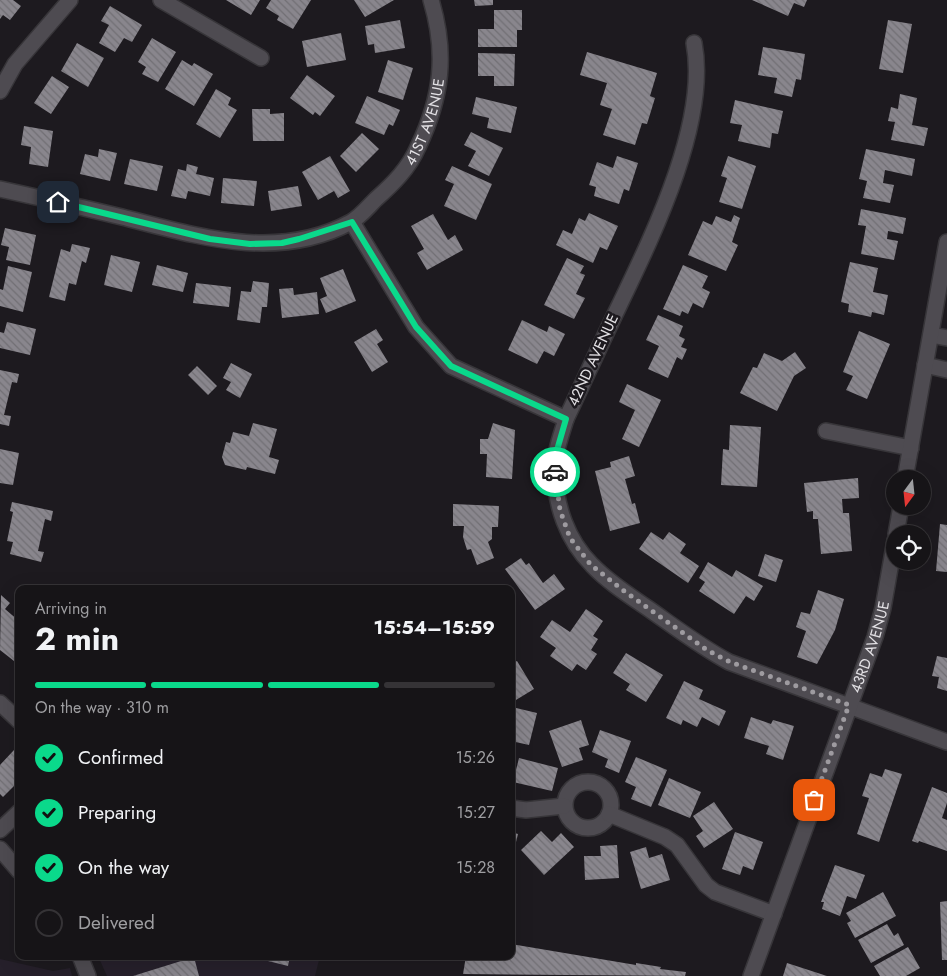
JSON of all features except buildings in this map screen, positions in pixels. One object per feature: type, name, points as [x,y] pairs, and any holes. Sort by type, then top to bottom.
[{"type":"street","points":[[0,91],[16,64],[70,0]]},
{"type":"street","points":[[161,0],[260,58]]},
{"type":"street","name":"41ST AVENUE","points":[[352,222],[392,184],[413,159],[430,122],[439,88],[442,48],[431,0]]},
{"type":"street","name":"42ND AVENUE","points":[[694,43],[697,59],[697,84],[692,111],[662,210],[566,419],[557,450],[555,471],[560,510],[570,538],[591,565],[707,650],[730,662],[947,742]]},
{"type":"street","points":[[0,189],[210,239],[250,244],[282,243],[352,222],[416,327],[451,366],[566,419]]},
{"type":"street","points":[[907,470],[947,242]]},
{"type":"street","points":[[931,334],[947,338]]},
{"type":"street","points":[[925,365],[947,370]]},
{"type":"street","points":[[826,431],[911,448]]},
{"type":"street","name":"43RD AVENUE","points":[[751,976],[883,608],[890,570]]},
{"type":"street","points":[[0,703],[15,717]]},
{"type":"street","points":[[580,783],[595,783],[607,792],[611,807],[609,814],[599,825],[583,828],[570,820],[564,806],[565,798],[574,786],[580,783]]},
{"type":"street","points":[[515,809],[526,810],[564,806]]},
{"type":"street","points":[[609,814],[665,837],[677,846],[706,885],[715,892],[774,914]]},
{"type":"street","points":[[0,830],[15,816]]},
{"type":"street","points":[[0,849],[15,866]]},
{"type":"street","points":[[82,960],[88,976]]},
{"type":"shaded area","points":[[0,959],[53,971],[70,968],[72,976],[0,976]]},
{"type":"shaded area","points":[[100,960],[319,960],[315,976],[107,976]]},
{"type":"way so far","points":[[555,472],[560,510],[570,538],[591,565],[707,650],[730,662],[849,705],[814,800]]},
{"type":"route","points":[[58,202],[210,239],[250,244],[282,243],[316,235],[352,222],[416,327],[430,345],[451,366],[566,419],[557,450],[555,472]]}]
